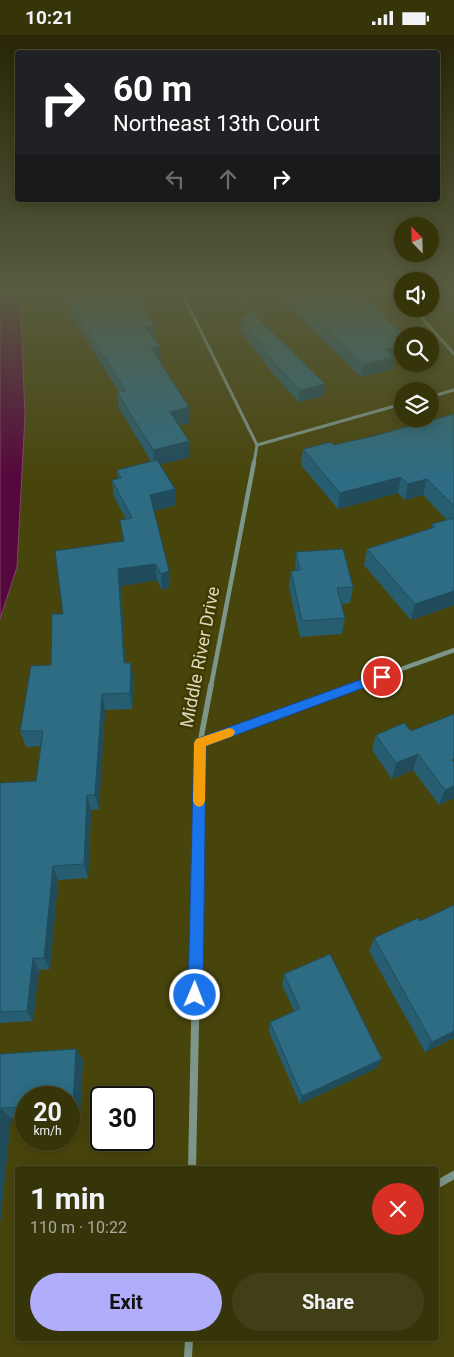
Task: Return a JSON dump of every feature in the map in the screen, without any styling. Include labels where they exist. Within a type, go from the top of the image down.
[{"type":"street","points":[[211,353],[257,445],[394,406]]},
{"type":"street","points":[[439,394],[454,389]]},
{"type":"street","name":"Middle River Drive","points":[[192,1166],[200,743],[257,445]]},
{"type":"street","points":[[200,743],[454,650]]},
{"type":"street","points":[[439,1183],[454,1175]]},
{"type":"street","points":[[188,1341],[188,1357]]},
{"type":"shaded area","points":[[0,353],[22,353],[25,415],[17,567],[0,619]]},
{"type":"building","points":[[101,353],[154,353],[189,407],[170,412],[189,441],[153,450],[117,392],[126,391]]},
{"type":"building","points":[[266,353],[293,353],[325,384],[300,390]]},
{"type":"building","points":[[350,353],[389,353],[394,357],[363,365]]},
{"type":"building","points":[[454,414],[454,506],[427,479],[408,484],[401,477],[340,493],[303,449],[331,442],[334,445],[407,427],[439,427],[439,418]]},
{"type":"building","points":[[157,460],[175,489],[150,495],[169,571],[161,574],[155,564],[118,569],[124,663],[131,663],[130,693],[102,694],[95,795],[87,795],[84,864],[53,866],[44,958],[33,958],[27,1011],[0,1012],[0,783],[36,781],[43,731],[20,731],[31,666],[51,665],[52,614],[63,614],[55,551],[124,541],[120,520],[132,518],[112,480],[121,478],[117,470]]},
{"type":"building","points":[[454,518],[454,591],[415,604],[367,549],[435,527],[432,524]]},
{"type":"building","points":[[343,549],[353,587],[337,588],[345,618],[302,621],[291,571],[300,570],[296,552]]},
{"type":"building","points":[[454,714],[454,759],[452,760],[454,762],[454,786],[445,790],[418,754],[396,763],[376,735],[404,723],[411,731]]},
{"type":"building","points":[[454,905],[454,1031],[432,1042],[374,938],[418,918],[420,921]]},
{"type":"building","points":[[330,954],[382,1059],[302,1096],[270,1022],[300,1009],[284,974]]},
{"type":"building","points":[[76,1049],[74,1086],[15,1086],[15,1107],[1,1108],[0,1121],[0,1054]]},
{"type":"slow traffic","points":[[199,801],[200,743],[229,732]]},
{"type":"route","points":[[195,995],[200,743],[382,677]]}]
